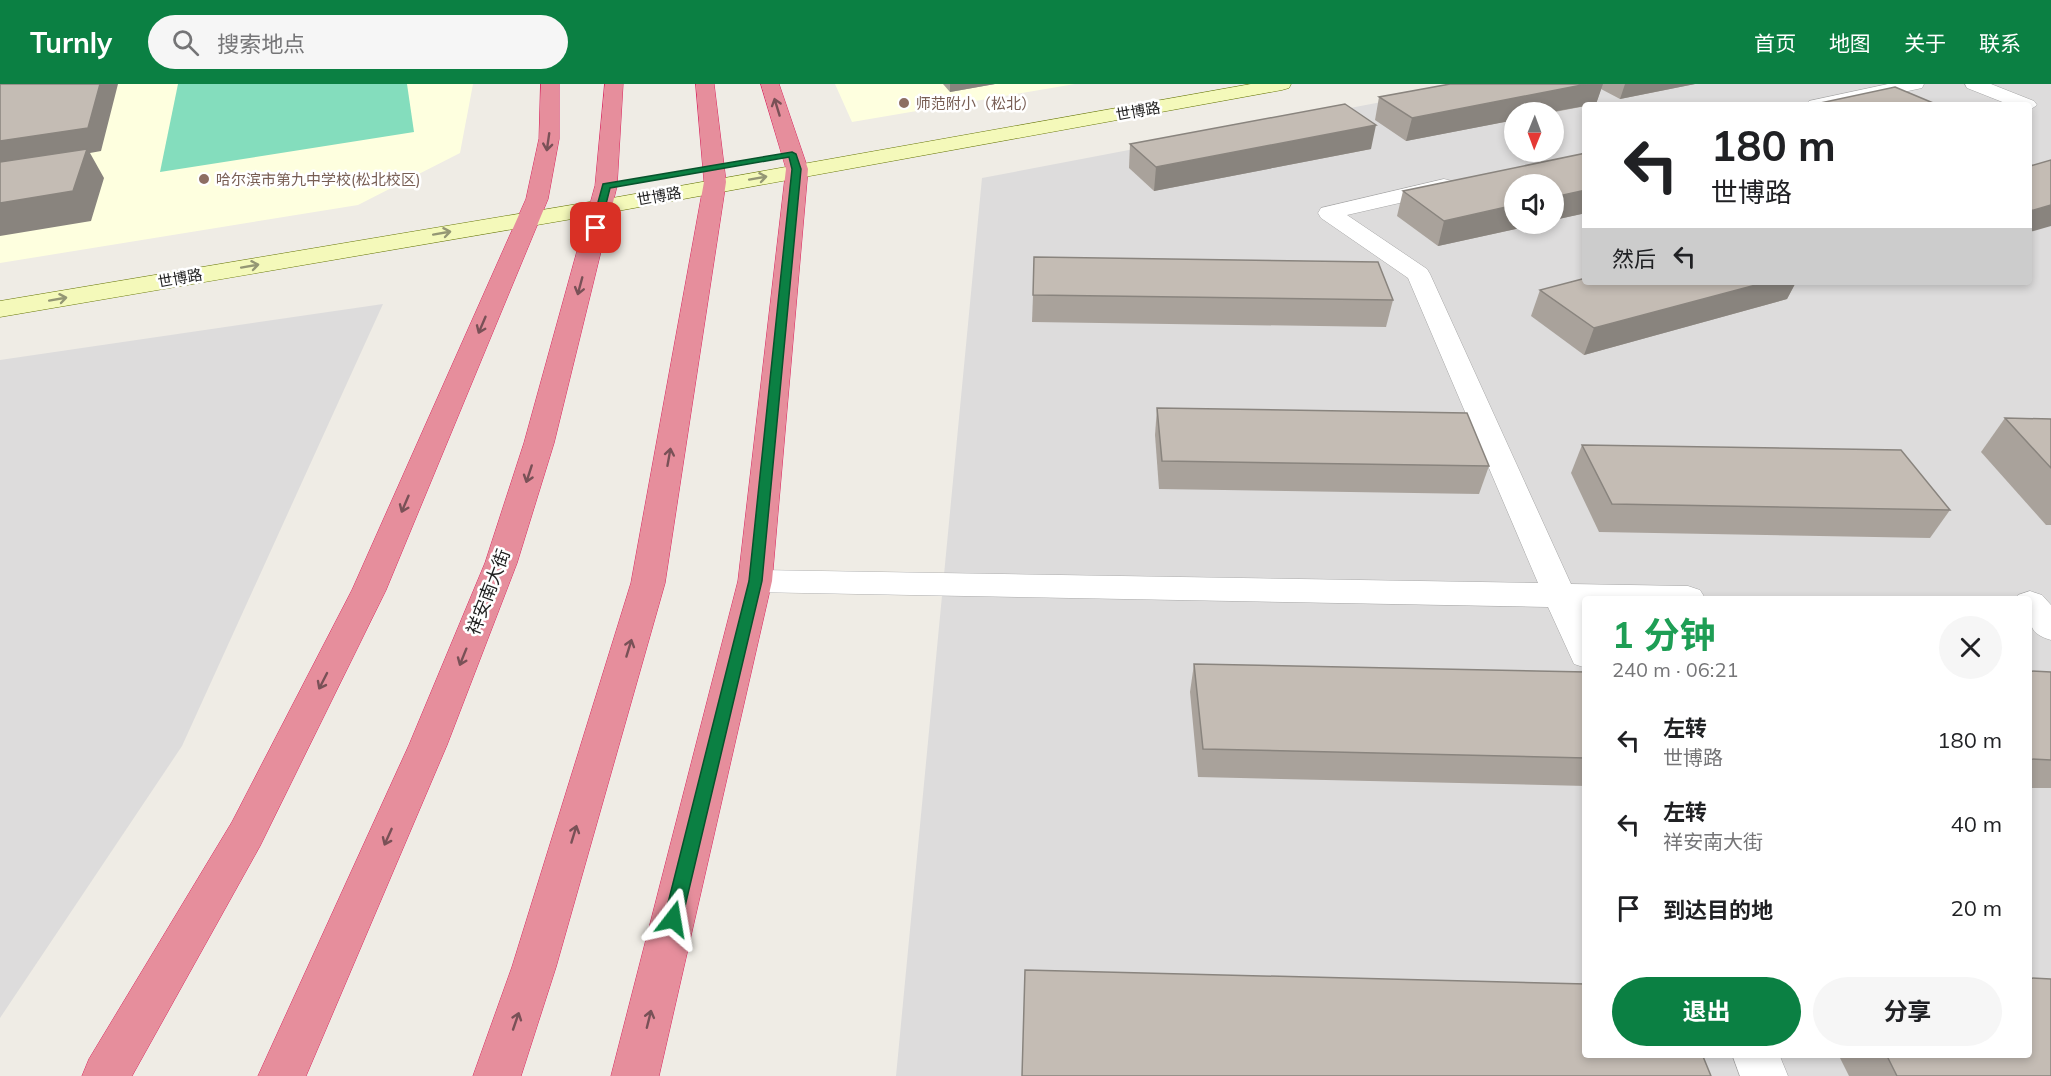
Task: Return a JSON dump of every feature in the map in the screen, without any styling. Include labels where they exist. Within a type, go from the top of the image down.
[{"type":"highway","points":[[106,1076],[246,834],[369,590],[532,208],[549,139],[550,84]]},
{"type":"highway","name":"祥安南大街","points":[[282,1076],[428,745],[501,563],[539,443],[604,196],[614,84]]},
{"type":"highway","points":[[497,1076],[534,967],[648,583],[714,177],[705,84]]},
{"type":"highway","points":[[635,1076],[755,581],[794,163],[770,84]]},
{"type":"main road","name":"世博路","points":[[794,163],[1203,84]]},
{"type":"main road","name":"世博路","points":[[0,290],[532,208],[1282,84]]},
{"type":"main road","name":"世博路","points":[[0,309],[532,208]]},
{"type":"street","points":[[1830,102],[1915,84]]},
{"type":"street","points":[[1974,84],[2019,102]]},
{"type":"street","points":[[1465,181],[1329,213],[1418,274],[1582,646]]},
{"type":"street","points":[[755,581],[1582,597]]},
{"type":"street","points":[[2032,603],[2051,603]]},
{"type":"street","points":[[2032,605],[2051,628]]},
{"type":"street","points":[[1757,1058],[1764,1076]]},
{"type":"shaded area","name":"哈尔滨市第九中学校(松北校区)","points":[[0,84],[473,84],[460,153],[358,205],[0,263]]},
{"type":"shaded area","name":"师范附小（松北）","points":[[835,84],[1075,84],[852,122]]},
{"type":"shaded area","points":[[1476,84],[2051,84],[2051,1076],[896,1076],[982,178]]},
{"type":"shaded area","points":[[383,304],[182,746],[0,1018],[0,360]]},
{"type":"green space","points":[[178,84],[407,84],[414,132],[160,172]]},
{"type":"building","points":[[0,84],[100,84],[88,128],[0,141]]},
{"type":"building","points":[[1450,84],[1587,84],[1412,118],[1379,97]]},
{"type":"building","points":[[1895,87],[1931,102],[1825,102]]},
{"type":"building","points":[[1345,104],[1376,125],[1156,167],[1130,144]]},
{"type":"building","points":[[87,149],[73,191],[0,203],[0,162]]},
{"type":"building","points":[[1582,154],[1582,191],[1564,195],[1564,174],[1504,174],[1504,207],[1444,221],[1403,191],[1543,162],[1564,162],[1564,158]]},
{"type":"building","points":[[2051,160],[2051,205],[2032,210],[2032,165]]},
{"type":"building","points":[[1034,257],[1378,262],[1393,300],[1033,295]]},
{"type":"building","points":[[1582,279],[1582,285],[1756,285],[1594,328],[1540,290]]},
{"type":"building","points":[[1157,408],[1467,413],[1489,466],[1162,461]]},
{"type":"building","points":[[2005,418],[2051,419],[2051,468]]},
{"type":"building","points":[[1582,445],[1901,450],[1950,510],[1612,504]]},
{"type":"building","points":[[1194,664],[1582,672],[1582,758],[1203,749]]},
{"type":"building","points":[[2032,671],[2051,672],[2051,760],[2032,759]]},
{"type":"building","points":[[1025,970],[1582,984],[1582,1058],[1704,1058],[1711,1076],[1022,1076]]},
{"type":"building","points":[[2032,978],[2051,979],[2051,1076],[1897,1076],[1888,1058],[2032,1058]]},
{"type":"place","name":"师范附小（松北）","points":[[904,103]]},
{"type":"place","name":"哈尔滨市第九中学校(松北校区)","points":[[204,179]]},
{"type":"route","points":[[596,228],[606,186],[792,154],[797,169],[755,581],[673,919]]}]
